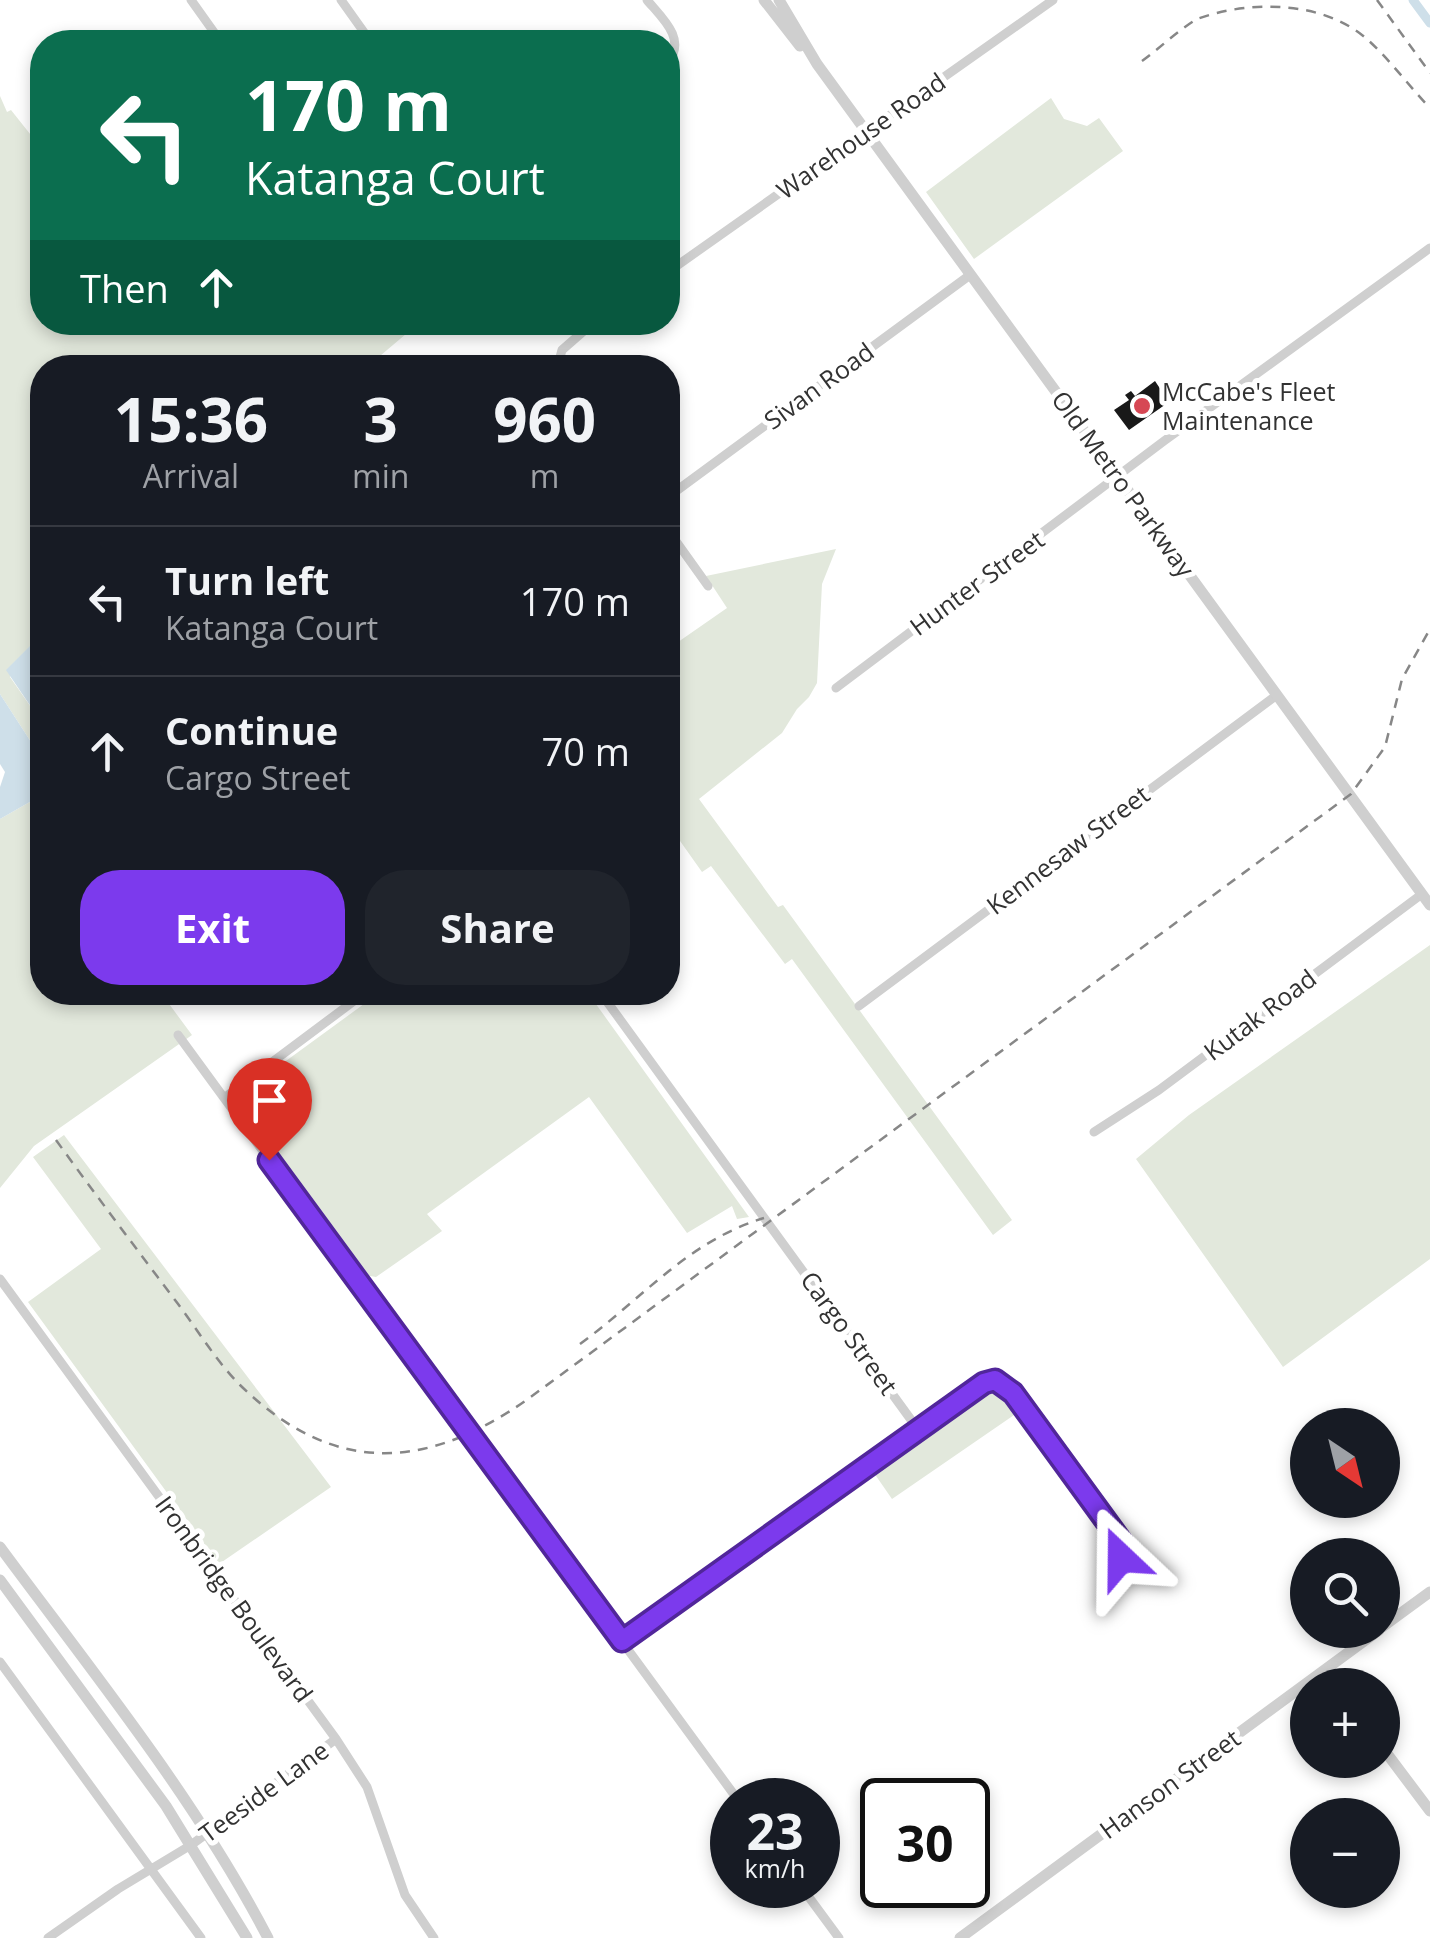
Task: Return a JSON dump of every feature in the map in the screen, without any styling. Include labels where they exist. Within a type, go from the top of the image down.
[{"type":"street","points":[[190,0],[212,30]]},
{"type":"street","points":[[341,0],[362,30]]},
{"type":"street","points":[[646,0],[670,30]]},
{"type":"street","name":"Old Metro Parkway","points":[[764,0],[817,64],[1426,900]]},
{"type":"street","name":"Old Metro Parkway","points":[[779,0],[817,64]]},
{"type":"street","name":"Warehouse Road","points":[[680,264],[1053,0]]},
{"type":"street","name":"Hunter Street","points":[[836,688],[1173,434],[1430,248]]},
{"type":"street","name":"Sivan Road","points":[[680,487],[970,274]]},
{"type":"street","points":[[561,355],[579,335]]},
{"type":"street","points":[[680,547],[708,586]]},
{"type":"street","name":"Kennesaw Street","points":[[859,1006],[1277,695]]},
{"type":"street","name":"Kutak Road","points":[[1094,1132],[1148,1098],[1426,900]]},
{"type":"street","points":[[224,1098],[349,1005]]},
{"type":"street","name":"Cargo Street","points":[[609,1005],[917,1428]]},
{"type":"street","points":[[178,1035],[722,1778]]},
{"type":"street","name":"Ironbridge Boulevard","points":[[0,1279],[336,1739],[367,1787],[399,1880],[434,1938]]},
{"type":"street","points":[[622,1641],[917,1428],[984,1383],[995,1380],[1006,1385],[1126,1548]]},
{"type":"street","points":[[0,1547],[233,1870],[268,1938]]},
{"type":"street","points":[[0,1580],[191,1845],[247,1938]]},
{"type":"street","name":"Hanson Street","points":[[1400,1615],[1430,1592]]},
{"type":"street","name":"Hanson Street","points":[[1328,1668],[1355,1648]]},
{"type":"street","points":[[0,1662],[201,1938]]},
{"type":"street","name":"Hanson Street","points":[[960,1938],[1290,1696]]},
{"type":"street","name":"Teeside Lane","points":[[48,1938],[208,1834],[336,1739]]},
{"type":"street","points":[[1400,1771],[1430,1811]]},
{"type":"street","points":[[817,1908],[839,1938]]},
{"type":"shaded area","points":[[0,96],[7,112],[11,110],[30,134],[30,335],[405,335],[381,355],[30,355],[30,648],[10,677],[30,706],[30,740],[0,694]]},
{"type":"shaded area","points":[[1051,98],[1064,119],[1087,126],[1099,118],[1123,151],[974,259],[926,192]]},
{"type":"shaded area","points":[[836,549],[822,584],[817,683],[782,733],[699,799],[778,907],[783,905],[1012,1220],[993,1235],[792,959],[785,964],[711,866],[702,872],[680,841],[680,641],[727,608],[706,576]]},
{"type":"shaded area","points":[[30,646],[30,705],[6,670]]},
{"type":"shaded area","points":[[0,694],[30,740],[30,802],[0,819],[0,787],[5,772],[0,764]]},
{"type":"shaded area","points":[[30,802],[30,1005],[170,1005],[192,1035],[34,1146],[0,1188],[0,819]]},
{"type":"shaded area","points":[[1430,945],[1430,1259],[1283,1367],[1136,1159],[1189,1115]]},
{"type":"shaded area","points":[[363,1005],[597,1005],[749,1217],[737,1219],[732,1206],[687,1233],[589,1097],[427,1214],[442,1231],[376,1277],[359,1274],[330,1231],[332,1226],[243,1110],[249,1088]]},
{"type":"shaded area","points":[[64,1135],[331,1487],[219,1564],[28,1302],[101,1249],[33,1157]]},
{"type":"shaded area","points":[[1000,1388],[1017,1413],[892,1499],[874,1473],[974,1396]]},
{"type":"building","name":"McCabe's Fleet Maintenance","points":[[1155,381],[1169,402],[1129,430],[1114,410],[1129,400],[1125,395],[1131,391],[1135,396]]},
{"type":"waterway","points":[[1413,0],[1430,23]]},
{"type":"railway","points":[[1377,0],[1430,73]]},
{"type":"railway","points":[[1142,61],[1197,19],[1239,9],[1286,7],[1330,17],[1350,27],[1384,56],[1430,108]]},
{"type":"railway","points":[[56,1140],[222,1365],[275,1415],[310,1436],[345,1448],[381,1453],[417,1450],[453,1440],[528,1399],[1351,794],[1385,747],[1402,679],[1430,629]]},
{"type":"railway","points":[[580,1344],[689,1256],[737,1228],[764,1218]]},
{"type":"place","name":"McCabe's Fleet Maintenance","points":[[1142,406]]},
{"type":"route","points":[[269,1160],[622,1641],[872,1458],[984,1383],[995,1380],[1013,1393],[1126,1548],[1121,1558]]}]
